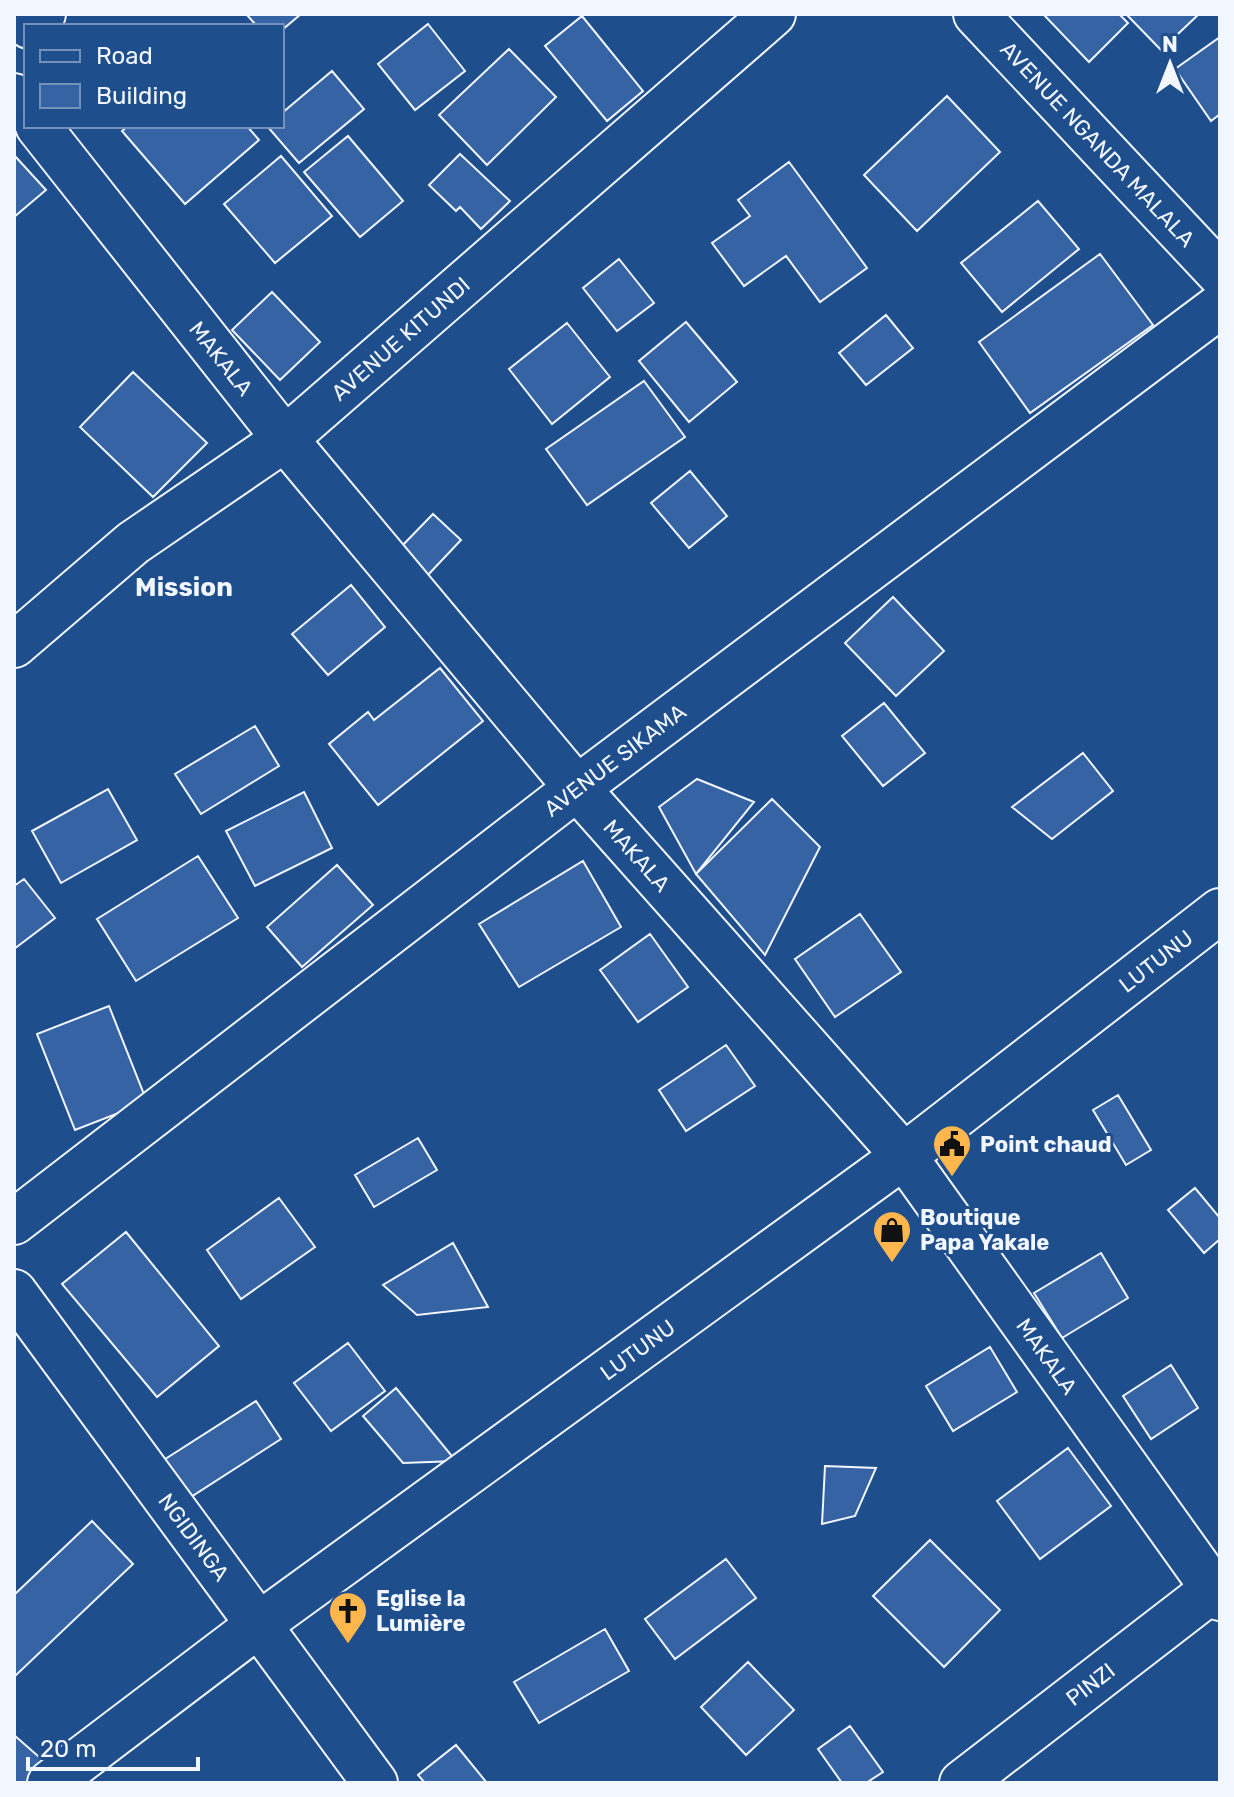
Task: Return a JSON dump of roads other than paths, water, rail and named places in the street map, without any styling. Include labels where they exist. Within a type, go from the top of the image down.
[{"type":"street","name":"AVENUE KITUNDI","points":[[14,645],[133,543],[285,439],[773,14]]},
{"type":"street","name":"AVENUE NGANDA MALALA","points":[[976,14],[1220,274]]},
{"type":"street","name":"MAKALA","points":[[40,128],[285,439],[577,788],[904,1156],[1218,1591]]},
{"type":"street","name":"AVENUE SIKAMA","points":[[14,1222],[577,788],[1220,306]]},
{"type":"street","name":"LUTUNU","points":[[50,1783],[257,1626],[904,1156],[1220,911]]},
{"type":"street","name":"NGIDINGA","points":[[14,1292],[375,1783]]},
{"type":"street","name":"PINZI","points":[[962,1783],[1218,1591]]},
{"type":"place","name":"Point chaud","points":[[952,1178]]},
{"type":"place","name":"Boutique Papa Yakale","points":[[892,1264]]},
{"type":"place","name":"Eglise la Lumière","points":[[348,1645]]},
{"type":"district","name":"Mission","points":[[184,587]]}]
